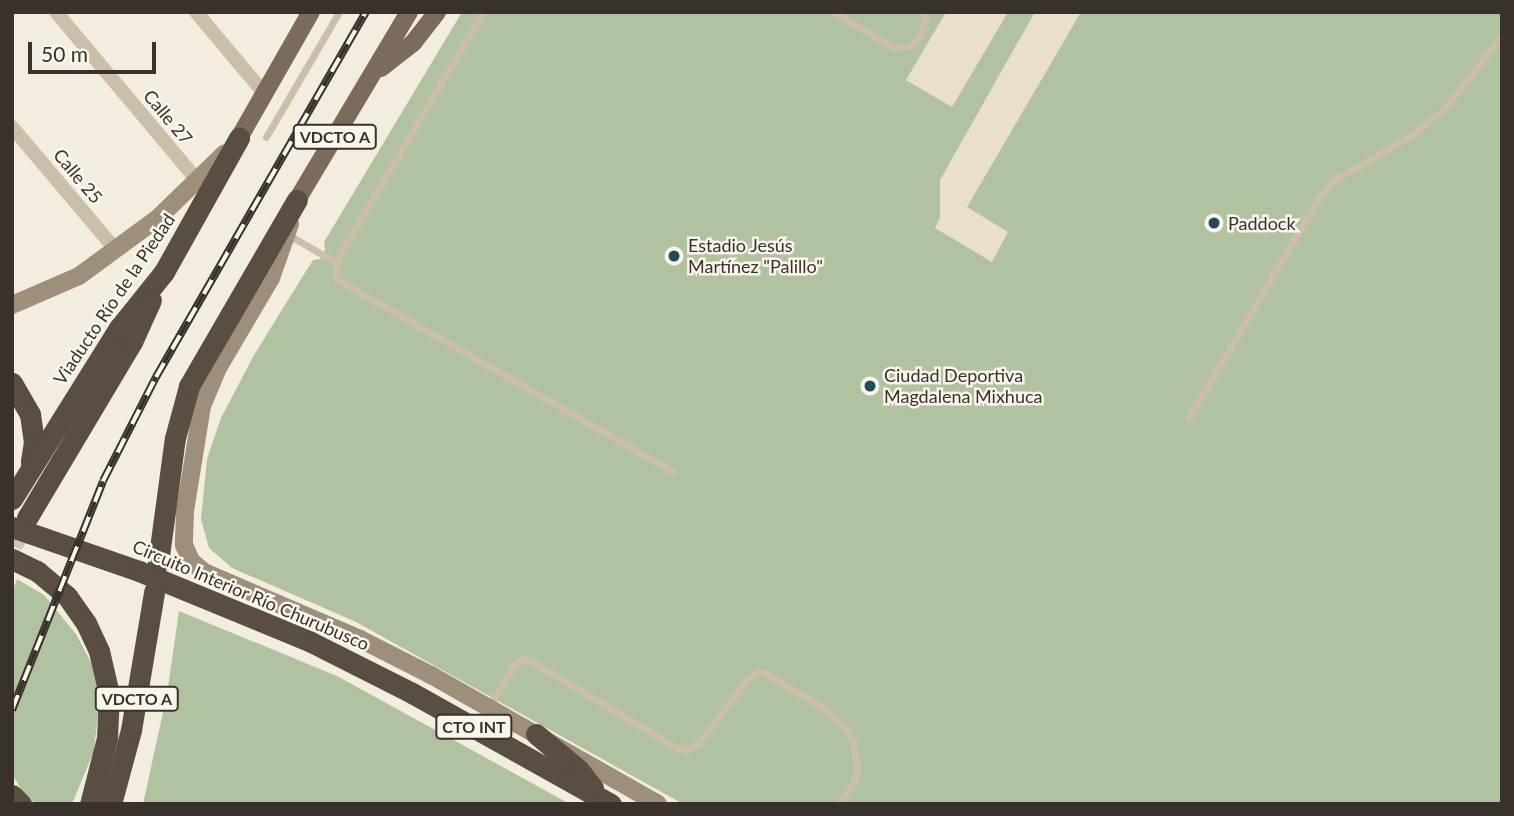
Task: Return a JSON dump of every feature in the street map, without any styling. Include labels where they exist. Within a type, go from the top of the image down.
[{"type":"highway","name":"Viaducto Río de la Piedad","points":[[12,499],[119,328],[164,272],[239,138]]},
{"type":"highway","name":"VDCTO A","points":[[149,567],[175,438],[189,386],[297,200]]},
{"type":"highway","points":[[25,527],[132,342],[164,272]]},
{"type":"highway","points":[[12,383],[30,414],[34,442],[30,470]]},
{"type":"highway","name":"Circuito Interior Río Churubusco","points":[[25,527],[149,567],[183,589],[346,659],[606,801]]},
{"type":"highway","points":[[17,561],[37,571],[67,596],[86,623],[99,651],[109,694],[109,718],[103,763],[90,804]]},
{"type":"highway","name":"VDCTO A","points":[[111,804],[131,730],[154,592]]},
{"type":"highway","points":[[536,734],[579,769],[606,801]]},
{"type":"highway","points":[[12,795],[21,804]]},
{"type":"main road","name":"Viaducto Río de la Piedad","points":[[239,138],[311,12]]},
{"type":"main road","name":"VDCTO A","points":[[297,200],[409,12]]},
{"type":"main road","points":[[373,74],[413,43],[437,12]]},
{"type":"main road","points":[[15,300],[79,276],[158,218],[239,138]]},
{"type":"main road","points":[[287,234],[297,200]]},
{"type":"main road","name":"CTO INT","points":[[287,234],[262,295],[218,368],[202,406],[184,511],[183,533],[188,556],[204,572],[360,639],[489,707],[658,804]]},
{"type":"street","name":"Calle 27","points":[[56,12],[198,181]]},
{"type":"street","points":[[196,12],[264,93]]},
{"type":"street","name":"Calle 25","points":[[12,127],[115,249]]},
{"type":"lane","points":[[266,137],[339,12]]},
{"type":"lane","points":[[483,12],[337,263],[335,271],[343,286],[672,471]]},
{"type":"lane","points":[[833,12],[893,47],[910,47],[919,37],[926,20],[921,12]]},
{"type":"lane","points":[[1188,419],[1315,204],[1331,182],[1414,134],[1446,107],[1502,35]]},
{"type":"lane","points":[[287,234],[337,263]]},
{"type":"lane","points":[[489,707],[514,665],[521,660],[529,660],[677,748],[687,750],[698,744],[747,679],[756,673],[765,673],[822,707],[846,729],[853,743],[856,777],[839,804]]},
{"type":"green space","name":"Ciudad Deportiva Magdalena Mixhuca","points":[[462,12],[1502,12],[1502,804],[683,804],[356,622],[232,568],[209,548],[201,519],[207,459],[221,418],[254,355],[301,279],[313,260],[320,259],[325,250],[324,242]]},
{"type":"green space","points":[[17,579],[44,595],[76,634],[92,664],[100,695],[94,751],[72,804],[37,804],[25,796],[12,774],[12,592]]},
{"type":"green space","points":[[179,611],[337,676],[570,804],[143,804],[167,694]]},
{"type":"shaded area","points":[[946,12],[1008,12],[952,107],[906,80]]},
{"type":"shaded area","points":[[1035,12],[1081,12],[967,207],[1008,232],[992,262],[935,228],[940,218],[940,180]]},
{"type":"tunnel","points":[[12,545],[27,518]]},
{"type":"railway","points":[[12,710],[103,481],[156,377],[366,12]]},
{"type":"place","name":"Paddock","points":[[1214,223]]},
{"type":"place","name":"Estadio Jesús Martínez \"Palillo\"","points":[[674,256]]},
{"type":"place","name":"Ciudad Deportiva Magdalena Mixhuca","points":[[870,386]]}]
